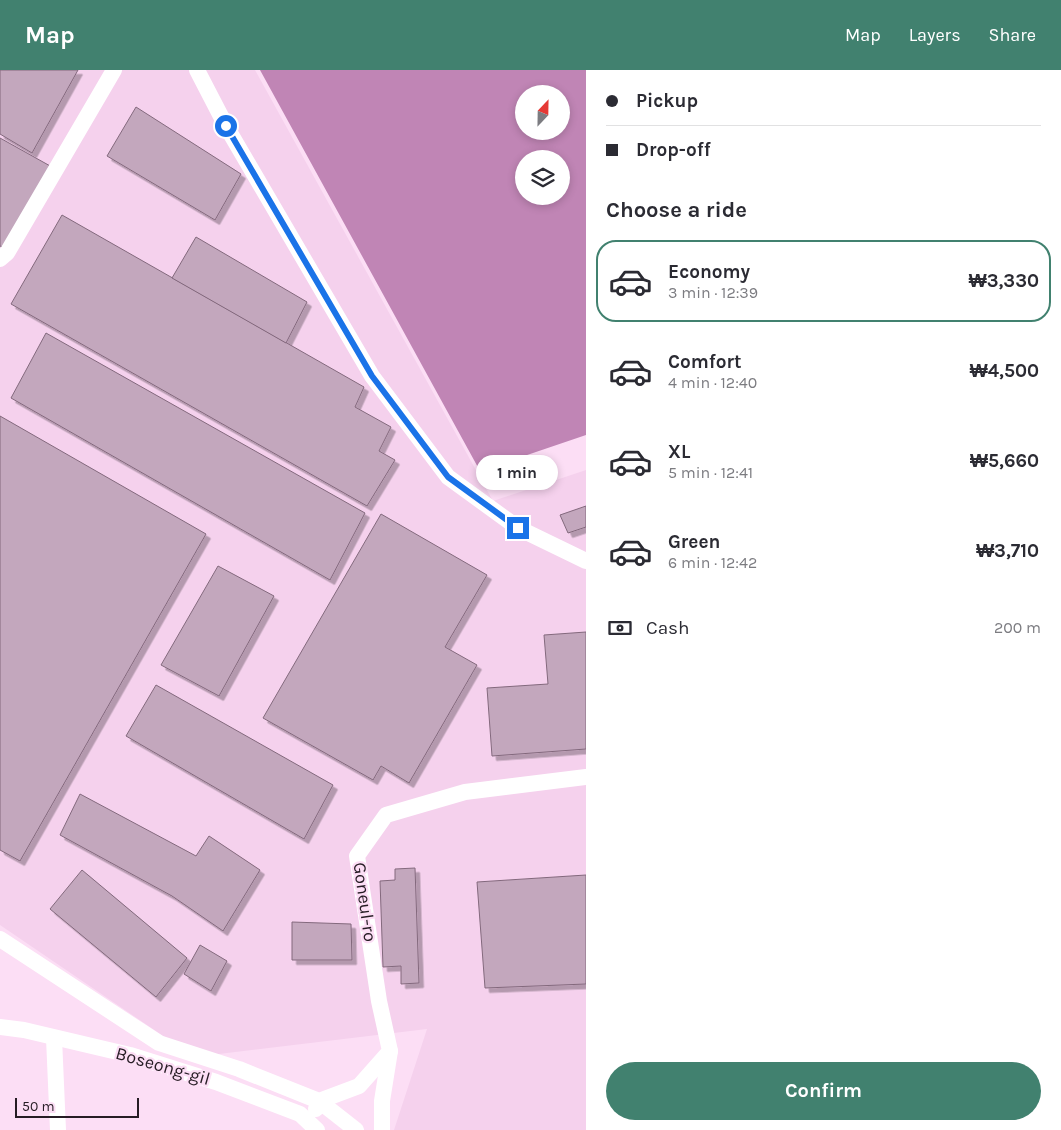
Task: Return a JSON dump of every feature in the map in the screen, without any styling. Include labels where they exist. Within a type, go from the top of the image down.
[{"type":"street","points":[[0,259],[7,253],[114,70]]},
{"type":"street","points":[[197,70],[236,142],[372,376],[448,477],[518,528],[586,561]]},
{"type":"street","name":"Goneul-ro","points":[[390,1051],[379,1001],[357,856],[386,815],[465,792],[586,777]]},
{"type":"street","points":[[0,938],[158,1043],[239,1070],[317,1105],[356,1130]]},
{"type":"street","name":"Boseong-gil","points":[[0,1027],[130,1056],[216,1082],[300,1114],[317,1130]]},
{"type":"street","points":[[54,1038],[58,1130]]},
{"type":"street","points":[[317,1105],[359,1086],[390,1051]]},
{"type":"street","points":[[382,1130],[382,1101],[390,1051]]},
{"type":"shaded area","points":[[0,70],[255,70],[493,501],[586,470],[586,1130],[394,1130],[427,1029],[194,1057],[0,925]]},
{"type":"shaded area","points":[[260,70],[586,70],[586,435],[480,471]]},
{"type":"building","points":[[0,70],[78,70],[32,153],[0,134]]},
{"type":"building","points":[[136,107],[241,174],[215,220],[107,156]]},
{"type":"building","points":[[0,138],[52,167],[6,249],[0,246]]},
{"type":"building","points":[[62,215],[364,387],[355,407],[391,427],[379,451],[395,460],[367,506],[11,304]]},
{"type":"building","points":[[196,237],[307,302],[286,343],[172,278]]},
{"type":"building","points":[[46,333],[365,513],[330,580],[11,398]]},
{"type":"building","points":[[0,416],[206,534],[20,861],[0,850]]},
{"type":"building","points":[[586,506],[586,527],[568,533],[560,515]]},
{"type":"building","points":[[381,514],[487,575],[445,647],[477,665],[409,783],[381,766],[373,780],[263,718]]},
{"type":"building","points":[[218,566],[274,596],[219,696],[161,665]]},
{"type":"building","points":[[586,632],[586,749],[492,756],[487,688],[548,684],[544,635]]},
{"type":"building","points":[[156,685],[333,785],[304,839],[126,736]]},
{"type":"building","points":[[80,794],[196,856],[209,836],[260,870],[223,931],[172,896],[60,835]]},
{"type":"building","points":[[415,868],[419,983],[401,984],[401,966],[383,967],[380,881],[395,880],[395,869]]},
{"type":"building","points":[[82,870],[187,958],[156,997],[50,909]]},
{"type":"building","points":[[586,875],[586,984],[485,988],[477,882]]},
{"type":"building","points":[[292,922],[351,924],[352,960],[292,960]]},
{"type":"building","points":[[200,945],[227,961],[211,991],[184,974]]},
{"type":"route","points":[[226,126],[372,376],[448,477],[518,528]]}]
